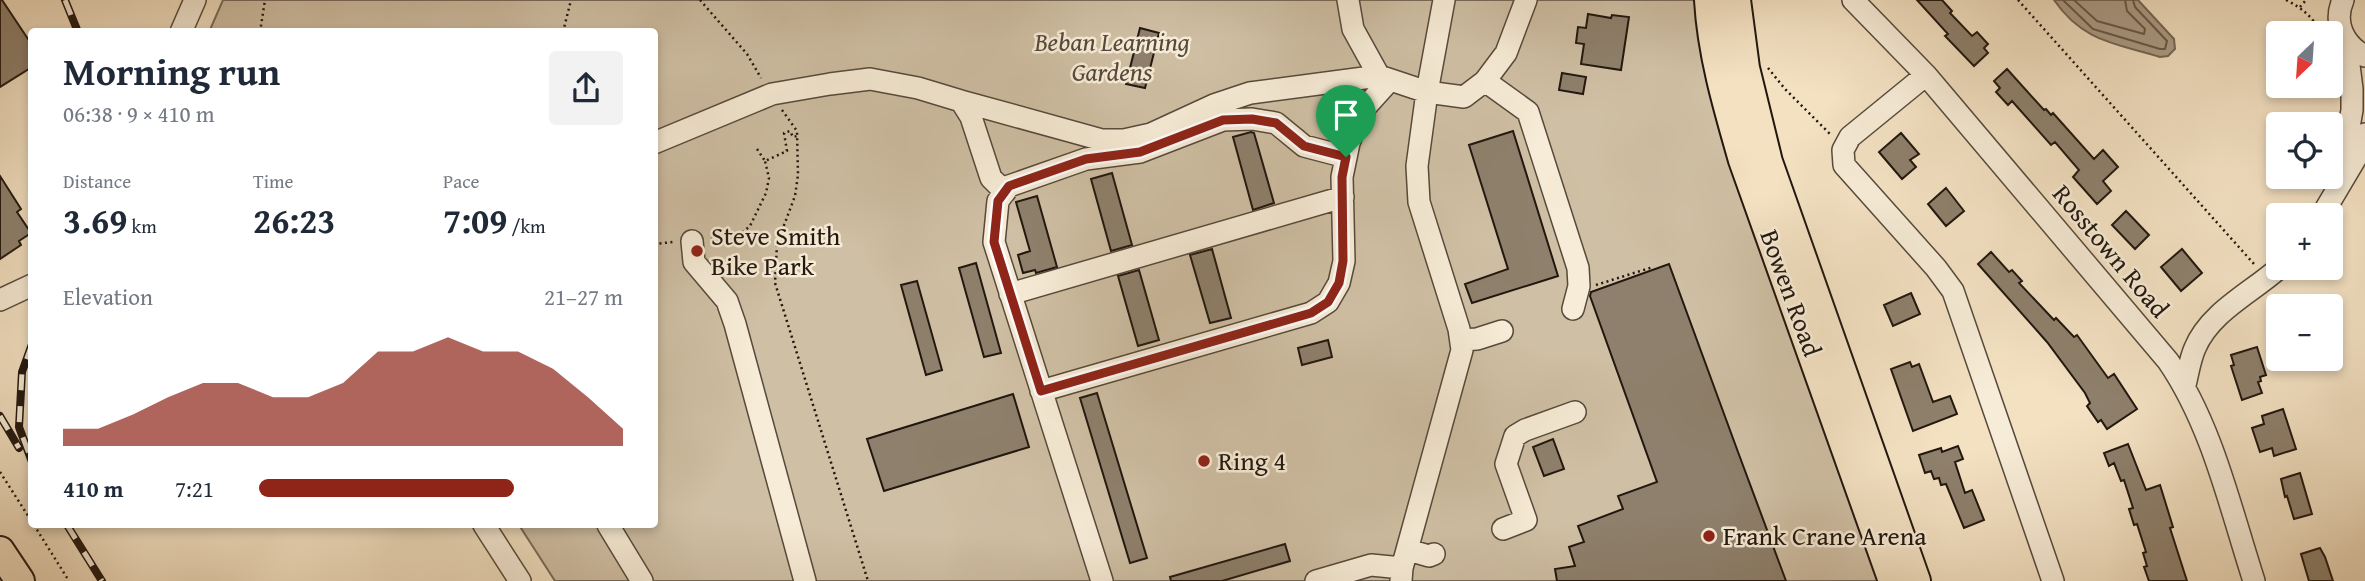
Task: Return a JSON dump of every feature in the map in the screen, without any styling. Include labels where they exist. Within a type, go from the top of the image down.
[{"type":"main road","name":"Bowen Road","points":[[1709,0],[1728,111],[1743,160],[1893,581]]},
{"type":"main road","name":"Bowen Road","points":[[1737,0],[1745,68],[1769,162],[1916,581]]},
{"type":"main road","points":[[0,551],[20,581]]},
{"type":"street","points":[[183,28],[195,0]]},
{"type":"street","points":[[1348,0],[1353,29],[1384,78]]},
{"type":"street","points":[[1404,566],[1462,350],[1459,329],[1419,202],[1418,166],[1427,92],[1444,0]]},
{"type":"street","points":[[658,141],[772,94],[870,79],[918,88],[1102,140],[1124,140],[1151,134],[1214,105],[1250,93],[1384,78],[1427,92],[1464,97],[1485,81],[1506,52],[1526,0]]},
{"type":"street","name":"Rosstown Road","points":[[1853,0],[1926,75],[2168,361],[2185,385],[2208,439],[2254,581]]},
{"type":"street","points":[[2321,0],[2341,9],[2340,30],[2355,51],[2365,56]]},
{"type":"street","points":[[2346,41],[2352,100],[2345,150],[2347,171]]},
{"type":"street","points":[[1926,75],[1850,137],[1843,150],[1844,165],[1936,268],[1953,291],[2053,581]]},
{"type":"street","points":[[1041,391],[1311,313],[1328,302],[1339,283],[1343,261],[1342,177],[1346,157],[1361,112],[1384,78]]},
{"type":"street","points":[[1485,81],[1528,112],[1578,268],[1579,286],[1573,309]]},
{"type":"street","points":[[961,101],[971,117],[991,178],[1005,192]]},
{"type":"street","points":[[1102,581],[994,242],[998,201],[1009,186],[1039,174],[1086,159],[1140,152],[1223,120],[1252,119],[1276,123],[1304,146],[1346,157]]},
{"type":"street","points":[[2330,203],[2357,156],[2365,134]]},
{"type":"street","points":[[1010,294],[1343,197]]},
{"type":"street","points":[[692,241],[694,261],[727,301],[736,324],[805,581]]},
{"type":"street","points":[[2185,385],[2194,349],[2203,332],[2217,317],[2266,278]]},
{"type":"street","points":[[0,300],[28,287]]},
{"type":"street","points":[[1461,341],[1502,331]]},
{"type":"street","points":[[1503,529],[1527,520],[1506,464],[1515,436],[1575,412]]},
{"type":"street","points":[[486,528],[520,581]]},
{"type":"street","points":[[610,528],[642,581]]},
{"type":"street","points":[[1316,581],[1404,566],[1434,554]]},
{"type":"path","points":[[261,28],[265,0]]},
{"type":"path","points":[[564,28],[571,0]]},
{"type":"path","points":[[701,0],[747,54],[797,131],[798,175],[795,196],[777,244],[775,282],[867,581]]},
{"type":"path","points":[[2018,0],[2266,266]]},
{"type":"path","points":[[2286,0],[2300,7],[2315,21]]},
{"type":"path","points":[[2300,7],[2306,0]]},
{"type":"path","points":[[1764,63],[1843,150]]},
{"type":"path","points":[[765,161],[787,151],[784,133],[790,131],[793,137],[797,136]]},
{"type":"path","points":[[658,244],[737,237],[750,226],[766,193],[769,178],[765,161],[757,149]]},
{"type":"path","points":[[1596,285],[1653,267]]},
{"type":"path","points":[[0,472],[28,515]]},
{"type":"path","points":[[36,528],[69,581]]},
{"type":"green space","name":"Beban Learning Gardens","points":[[223,0],[1704,0],[1881,581],[555,581],[521,528],[658,528],[658,28],[211,28]]},
{"type":"water","points":[[2054,0],[2138,0],[2174,39],[2175,49],[2168,56],[2160,57],[2101,39],[2076,25]]},
{"type":"building","points":[[2,0],[28,39],[28,70],[0,87]]},
{"type":"building","points":[[1917,0],[1942,0],[1952,11],[1950,13],[1972,36],[1977,32],[1988,44],[1984,48],[1988,53],[1974,66],[1945,36],[1948,34]]},
{"type":"building","points":[[1588,14],[1611,18],[1612,15],[1629,17],[1621,70],[1581,64],[1584,44],[1576,43],[1578,27],[1586,28]]},
{"type":"building","points":[[1140,28],[1159,33],[1145,88],[1126,84]]},
{"type":"building","points":[[2007,69],[2044,110],[2051,115],[2053,113],[2094,159],[2103,150],[2118,167],[2103,181],[2111,191],[2097,204],[2073,177],[2079,170],[2055,142],[2051,145],[2012,101],[2008,105],[1996,92],[2000,88],[1994,81]]},
{"type":"building","points":[[1562,73],[1586,77],[1583,94],[1559,90]]},
{"type":"building","points":[[1513,131],[1558,276],[1472,303],[1465,284],[1508,269],[1469,145]]},
{"type":"building","points":[[1254,133],[1274,203],[1253,210],[1233,137]]},
{"type":"building","points":[[1901,133],[1919,154],[1910,160],[1916,167],[1902,179],[1879,152]]},
{"type":"building","points":[[1112,173],[1132,245],[1111,251],[1091,179]]},
{"type":"building","points":[[0,176],[21,209],[17,212],[28,228],[28,235],[19,241],[21,245],[0,259]]},
{"type":"building","points":[[1946,188],[1964,211],[1946,226],[1928,204]]},
{"type":"building","points":[[1037,196],[1057,267],[1036,273],[1035,270],[1023,273],[1018,255],[1030,251],[1016,202]]},
{"type":"building","points":[[2126,211],[2149,235],[2135,249],[2112,225]]},
{"type":"building","points":[[1212,249],[1231,318],[1210,323],[1190,255]]},
{"type":"building","points":[[2182,249],[2202,273],[2181,291],[2161,267]]},
{"type":"building","points":[[1991,252],[2009,272],[2012,270],[2022,281],[2019,283],[2054,320],[2056,318],[2074,337],[2077,335],[2108,378],[2114,374],[2137,409],[2107,429],[2101,420],[2098,422],[2087,406],[2090,403],[2085,393],[2047,342],[1978,264]]},
{"type":"building","points":[[976,263],[1001,353],[984,357],[959,268]]},
{"type":"building","points":[[1669,264],[1786,581],[1557,581],[1555,569],[1575,566],[1569,547],[1584,542],[1578,526],[1623,509],[1618,496],[1657,482],[1590,296],[1591,292]]},
{"type":"building","points":[[1139,270],[1159,340],[1138,346],[1118,276]]},
{"type":"building","points":[[917,281],[942,370],[926,375],[901,285]]},
{"type":"building","points":[[1911,293],[1920,314],[1893,326],[1884,305]]},
{"type":"building","points":[[1328,340],[1332,357],[1302,365],[1298,348]]},
{"type":"building","points":[[2257,347],[2266,375],[2260,377],[2261,381],[2258,382],[2262,393],[2242,400],[2231,366],[2234,365],[2231,355]]},
{"type":"building","points":[[1910,362],[1912,367],[1919,364],[1933,402],[1950,396],[1957,414],[1913,431],[1891,369]]},
{"type":"building","points":[[1097,393],[1147,558],[1130,563],[1080,398]]},
{"type":"building","points":[[1013,394],[1029,447],[884,491],[867,439]]},
{"type":"building","points":[[2283,409],[2296,449],[2274,456],[2272,448],[2260,452],[2252,428],[2264,424],[2262,416]]},
{"type":"building","points":[[1553,439],[1564,469],[1544,476],[1533,447]]},
{"type":"building","points":[[2128,444],[2146,490],[2160,485],[2187,581],[2149,581],[2144,567],[2147,566],[2143,553],[2146,552],[2129,509],[2133,508],[2124,480],[2121,481],[2114,463],[2109,466],[2104,453]]},
{"type":"building","points":[[1958,446],[1963,459],[1955,462],[1965,493],[1972,490],[1984,520],[1964,528],[1946,484],[1941,485],[1939,478],[1934,479],[1931,471],[1925,473],[1919,455],[1941,448],[1942,452]]},
{"type":"building","points":[[2300,473],[2312,514],[2294,519],[2281,479]]},
{"type":"building","points":[[1285,544],[1290,561],[1222,581],[1171,581],[1170,577]]},
{"type":"building","points":[[2320,548],[2333,581],[2309,581],[2301,554]]},
{"type":"railway","points":[[65,0],[76,28]]},
{"type":"railway","points":[[28,355],[22,372],[19,427],[28,451]]},
{"type":"railway","points":[[0,416],[19,448]]},
{"type":"railway","points":[[69,528],[102,581]]},
{"type":"place","name":"Steve Smith Bike Park","points":[[697,251]]},
{"type":"place","name":"Ring 4","points":[[1204,461]]},
{"type":"place","name":"Frank Crane Arena","points":[[1709,536]]},
{"type":"route","points":[[1252,119],[1276,123],[1304,146],[1346,157],[1342,177],[1343,261],[1339,283],[1328,302],[1311,313],[1041,391],[994,242],[998,201],[1009,186],[1086,159],[1140,152],[1223,120],[1252,119]]}]
